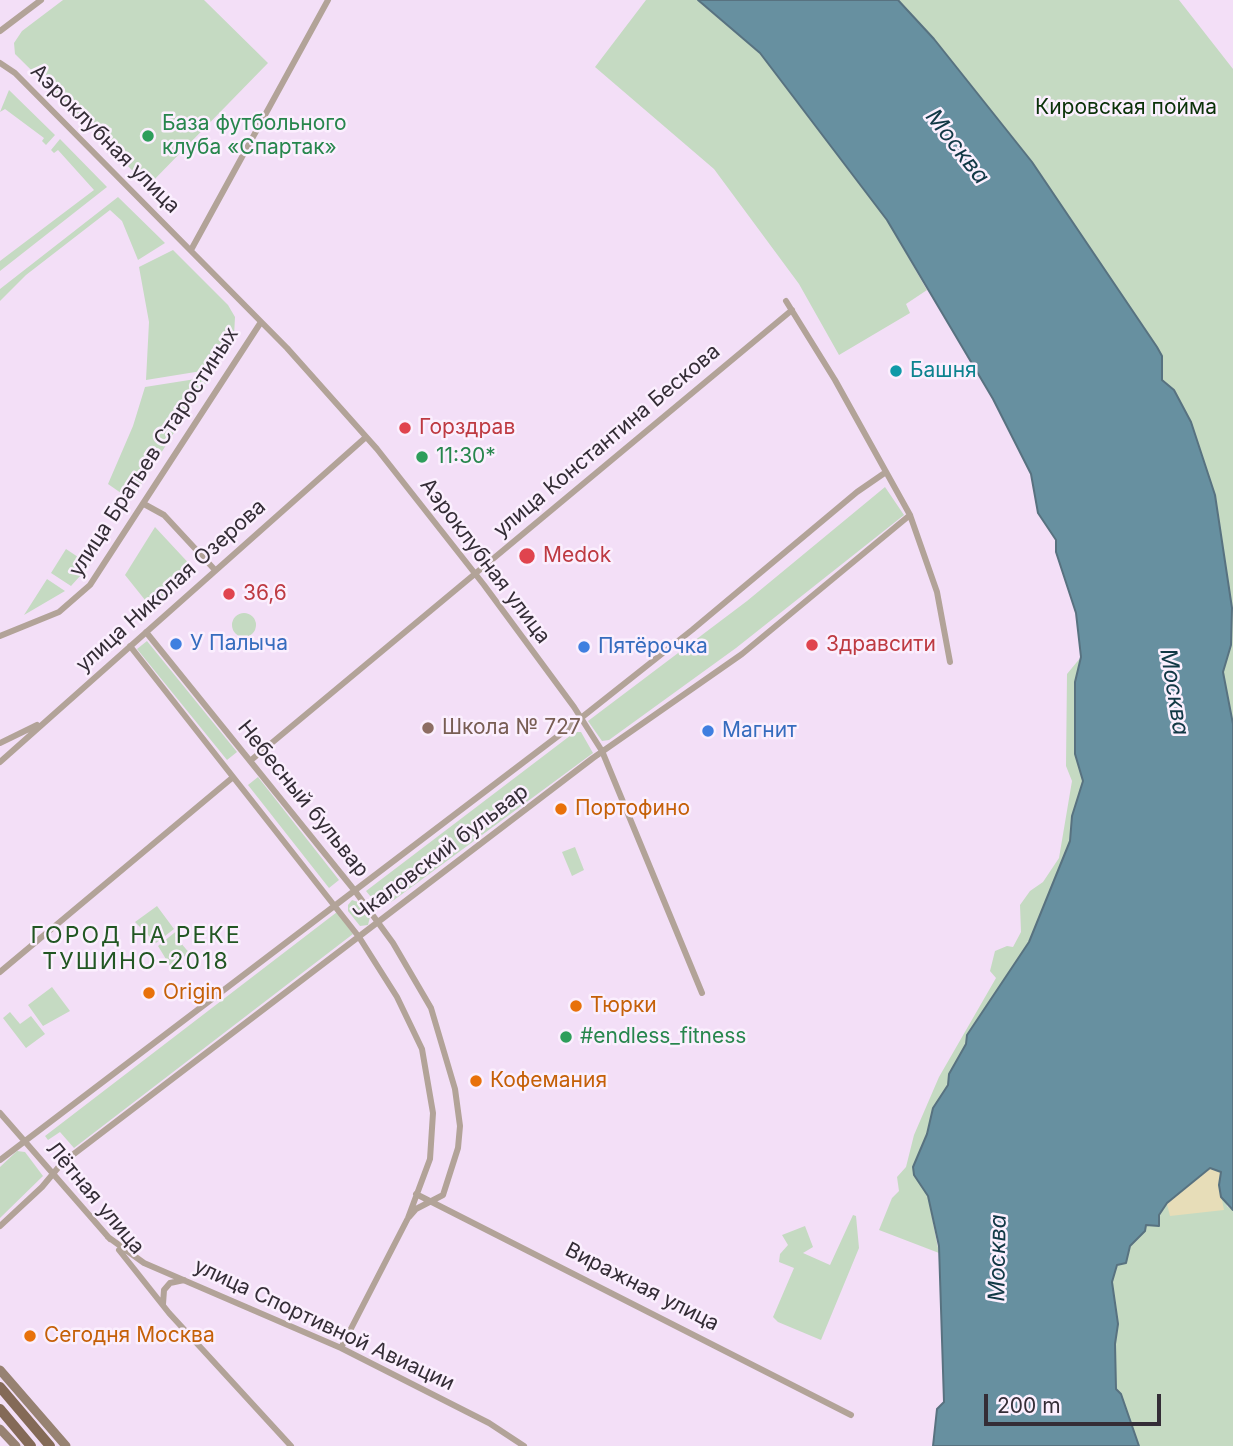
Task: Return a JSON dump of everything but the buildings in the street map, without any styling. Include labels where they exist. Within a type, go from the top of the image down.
[{"type":"main road","points":[[0,1387],[50,1446]]},
{"type":"main road","points":[[0,1409],[31,1446]]},
{"type":"street","points":[[0,31],[41,0]]},
{"type":"street","points":[[191,250],[328,0]]},
{"type":"street","name":"Аэроклубная улица","points":[[0,63],[15,73],[261,322],[366,437],[474,574],[603,751],[702,993]]},
{"type":"street","points":[[786,301],[910,514],[937,592],[950,662]]},
{"type":"street","name":"улица Константина Бескова","points":[[250,761],[792,310]]},
{"type":"street","name":"улица Братьев Старостиных","points":[[0,636],[46,618],[82,595],[102,571],[261,322]]},
{"type":"street","name":"улица Николая Озерова","points":[[0,762],[366,437]]},
{"type":"street","name":"Чкаловский бульвар","points":[[0,1160],[692,631],[857,492],[886,472]]},
{"type":"street","points":[[144,505],[164,515],[215,570]]},
{"type":"street","name":"Чкаловский бульвар","points":[[0,1226],[62,1163],[603,751],[742,654],[910,514]]},
{"type":"street","name":"Небесный бульвар","points":[[146,632],[355,891],[431,1008],[455,1089],[460,1126],[458,1148],[447,1189],[434,1202],[416,1209],[408,1218]]},
{"type":"street","name":"Небесный бульвар","points":[[130,646],[359,937],[409,1018],[428,1071],[433,1135],[430,1159],[408,1218],[341,1348]]},
{"type":"street","points":[[0,743],[42,723]]},
{"type":"street","points":[[0,972],[232,778]]},
{"type":"street","name":"Лётная улица","points":[[0,1113],[108,1237],[163,1306],[290,1446]]},
{"type":"street","name":"Виражная улица","points":[[416,1194],[850,1415]]},
{"type":"street","name":"улица Спортивной Авиации","points":[[108,1237],[144,1263],[341,1348],[477,1416],[524,1446]]},
{"type":"street","points":[[163,1306],[164,1290],[170,1283],[186,1281]]},
{"type":"street","points":[[0,1370],[65,1446]]},
{"type":"street","points":[[0,1429],[16,1446]]},
{"type":"green space","name":"База футбольного клуба «Спартак»","points":[[63,0],[204,0],[268,63],[148,186],[15,54],[14,43],[22,31]]},
{"type":"green space","points":[[646,0],[698,0],[705,3],[760,53],[887,220],[927,290],[906,304],[910,313],[839,355],[799,284],[714,169],[595,67]]},
{"type":"green space","name":"Кировская пойма","points":[[898,0],[1179,0],[1233,69],[1233,724],[1223,672],[1231,645],[1232,608],[1215,495],[1191,422],[1174,390],[1162,380],[1162,356],[934,39]]},
{"type":"green space","points":[[9,90],[55,135],[46,145],[42,141],[44,138],[5,109],[0,112]]},
{"type":"green space","points":[[60,139],[107,187],[0,271],[0,261],[94,190],[58,150],[54,153],[51,150]]},
{"type":"green space","points":[[118,197],[165,243],[138,260],[122,221],[110,210],[26,275],[0,301],[0,289]]},
{"type":"green space","points":[[173,250],[228,305],[235,317],[234,336],[214,369],[146,380],[149,322],[139,267]]},
{"type":"green space","points":[[202,378],[207,381],[131,500],[108,484],[133,426],[145,387]]},
{"type":"green space","points":[[885,487],[904,515],[736,648],[609,740],[602,741],[588,721],[747,601]]},
{"type":"green space","points":[[155,527],[195,570],[153,610],[125,575]]},
{"type":"green space","points":[[66,549],[90,565],[71,586],[51,573]]},
{"type":"green space","points":[[47,579],[65,591],[24,615]]},
{"type":"green space","points":[[244,613],[252,617],[256,625],[252,633],[244,637],[236,633],[232,625],[236,617]]},
{"type":"green space","points":[[147,641],[237,752],[227,760],[137,649]]},
{"type":"green space","points":[[1081,657],[1075,682],[1075,754],[1083,781],[1072,816],[1070,841],[1029,942],[967,1035],[966,1044],[949,1074],[948,1085],[933,1108],[927,1134],[913,1167],[914,1175],[928,1196],[939,1253],[879,1230],[892,1198],[899,1191],[897,1177],[906,1167],[914,1135],[939,1077],[996,978],[990,971],[995,951],[1007,946],[1013,947],[1021,932],[1020,905],[1030,891],[1043,882],[1059,858],[1072,781],[1066,766],[1067,674]]},
{"type":"green space","points":[[575,732],[581,732],[593,753],[380,908],[366,891]]},
{"type":"green space","points":[[258,777],[339,880],[329,888],[248,785]]},
{"type":"green space","points":[[575,847],[584,870],[572,876],[562,852]]},
{"type":"green space","points":[[352,900],[358,902],[370,917],[368,925],[360,926],[348,911]]},
{"type":"green space","points":[[157,906],[174,929],[156,943],[135,922]]},
{"type":"green space","points":[[337,912],[353,934],[74,1148],[60,1132],[48,1140],[45,1136]]},
{"type":"green space","points":[[179,929],[175,936],[191,955],[187,958],[184,956],[172,969],[158,946]]},
{"type":"green space","points":[[52,987],[70,1011],[43,1026],[28,1005]]},
{"type":"green space","points":[[10,1012],[20,1024],[31,1016],[45,1034],[26,1048],[3,1018]]},
{"type":"green space","points":[[17,1151],[25,1152],[43,1176],[0,1218],[0,1167]]},
{"type":"green space","points":[[1213,1167],[1221,1172],[1227,1206],[1233,1210],[1233,1446],[1139,1446],[1121,1394],[1116,1389],[1115,1344],[1118,1324],[1112,1282],[1117,1265],[1126,1263],[1130,1246],[1145,1231],[1146,1225],[1159,1223],[1159,1215],[1167,1203],[1199,1175]]},
{"type":"green space","points":[[853,1215],[856,1216],[859,1248],[821,1340],[778,1322],[773,1317],[794,1268],[779,1262],[780,1254],[788,1245],[782,1235],[805,1226],[813,1247],[803,1253],[830,1265]]},
{"type":"sand","points":[[1213,1167],[1221,1172],[1219,1185],[1224,1210],[1170,1216],[1167,1204],[1199,1175]]},
{"type":"water","name":"Москва","points":[[698,0],[898,0],[934,39],[1032,162],[1157,347],[1162,356],[1162,380],[1174,390],[1191,422],[1215,495],[1232,608],[1231,645],[1223,672],[1233,724],[1233,1210],[1221,1197],[1221,1172],[1210,1168],[1167,1203],[1159,1215],[1159,1226],[1146,1225],[1145,1231],[1130,1246],[1126,1263],[1117,1265],[1112,1282],[1118,1324],[1115,1344],[1116,1389],[1121,1394],[1139,1446],[933,1446],[937,1409],[944,1402],[939,1246],[928,1196],[914,1175],[913,1167],[927,1134],[933,1108],[948,1085],[949,1074],[966,1044],[967,1035],[1029,942],[1070,841],[1072,816],[1083,781],[1075,754],[1075,682],[1081,657],[1076,613],[1056,552],[1056,540],[1038,513],[1031,474],[993,399],[887,220],[760,53]]},
{"type":"place","name":"База футбольного клуба «Спартак»","points":[[148,136]]},
{"type":"place","name":"Башня","points":[[896,371]]},
{"type":"place","name":"Горздрав","points":[[405,428]]},
{"type":"place","name":"11:30*","points":[[422,457]]},
{"type":"place","name":"Medok","points":[[527,556]]},
{"type":"place","name":"36,6","points":[[229,594]]},
{"type":"place","name":"У Палыча","points":[[176,644]]},
{"type":"place","name":"Здравсити","points":[[812,645]]},
{"type":"place","name":"Пятёрочка","points":[[584,647]]},
{"type":"place","name":"Школа № 727","points":[[428,728]]},
{"type":"place","name":"Магнит","points":[[708,731]]},
{"type":"place","name":"Портофино","points":[[561,809]]},
{"type":"place","name":"Origin","points":[[149,993]]},
{"type":"place","name":"Тюрки","points":[[576,1006]]},
{"type":"place","name":"#endless_fitness","points":[[566,1037]]},
{"type":"place","name":"Кофемания","points":[[476,1081]]},
{"type":"place","name":"Сегодня Москва","points":[[30,1336]]},
{"type":"district","name":"ГОРОД НА РЕКЕ ТУШИНО-2018","points":[[136,949]]}]
